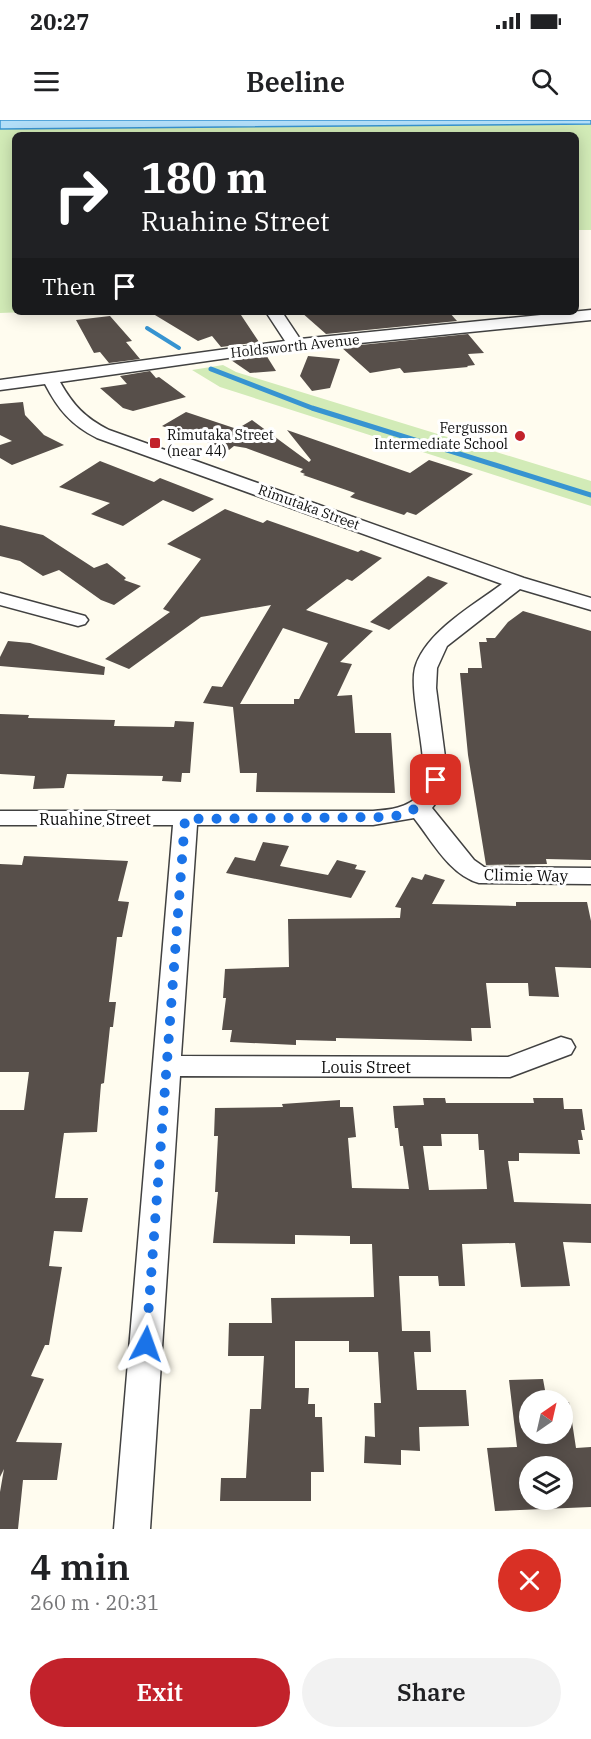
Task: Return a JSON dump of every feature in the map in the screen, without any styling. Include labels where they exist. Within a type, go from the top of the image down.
[{"type":"street","points":[[276,315],[297,345]]},
{"type":"street","name":"Holdsworth Avenue","points":[[0,385],[486,318],[591,315]]},
{"type":"street","name":"Rimutaka Street","points":[[50,378],[70,415],[103,434],[517,582],[591,604]]},
{"type":"street","points":[[419,808],[435,791],[436,780],[425,688],[426,668],[438,643],[517,582]]},
{"type":"street","points":[[0,599],[78,620]]},
{"type":"street","name":"Ruahine Street","points":[[0,818],[373,818],[392,817],[419,808]]},
{"type":"street","name":"Climie Way","points":[[419,808],[465,866],[479,875],[591,876]]},
{"type":"street","points":[[132,1529],[185,819]]},
{"type":"street","name":"Louis Street","points":[[166,1066],[510,1067],[561,1047]]},
{"type":"green space","points":[[479,123],[591,124],[591,230],[579,230],[579,132],[12,132],[12,313],[0,313],[0,129]]},
{"type":"green space","points":[[223,365],[236,372],[591,481],[591,506],[220,387],[192,370]]},
{"type":"water","points":[[0,120],[591,120],[591,124],[0,129]]},
{"type":"building","points":[[155,315],[241,315],[259,342],[221,347],[212,336],[198,341]]},
{"type":"building","points":[[304,315],[452,315],[457,321],[326,334]]},
{"type":"building","points":[[110,316],[132,341],[126,342],[140,359],[109,363],[100,352],[94,353],[76,320]]},
{"type":"building","points":[[468,334],[484,353],[468,354],[475,365],[468,367],[404,373],[400,368],[370,373],[341,347]]},
{"type":"building","points":[[266,355],[276,371],[250,373],[231,360]]},
{"type":"building","points":[[308,356],[340,359],[330,388],[312,391],[300,376]]},
{"type":"building","points":[[150,371],[156,378],[159,377],[186,397],[133,411],[123,408],[100,388],[127,384],[120,376]]},
{"type":"building","points":[[23,402],[25,415],[44,435],[64,445],[12,465],[0,458],[0,445],[12,441],[0,435],[0,404]]},
{"type":"building","points":[[186,412],[237,429],[252,420],[309,462],[311,460],[287,430],[410,473],[429,460],[473,474],[416,515],[407,512],[404,515],[350,497],[355,493],[303,475],[305,474],[300,472],[303,469],[246,448],[234,446],[229,450],[162,426]]},
{"type":"building","points":[[100,461],[154,482],[160,478],[214,499],[193,512],[163,500],[123,526],[91,514],[110,503],[59,487]]},
{"type":"building","points":[[225,509],[263,523],[267,520],[358,552],[361,550],[382,558],[352,581],[347,579],[306,610],[373,631],[340,662],[352,664],[337,696],[352,695],[355,733],[391,733],[395,793],[256,792],[257,773],[240,773],[233,707],[203,703],[212,686],[222,687],[271,605],[201,617],[129,669],[105,659],[170,612],[163,609],[201,559],[167,544]],"holes":[[[283,628],[328,643],[299,699],[294,699],[294,704],[240,704]]]},
{"type":"building","points":[[0,525],[43,535],[94,568],[107,563],[126,578],[124,580],[141,586],[114,605],[101,600],[59,570],[43,576],[20,561],[0,556]]},
{"type":"building","points":[[428,576],[448,583],[389,630],[370,622]]},
{"type":"building","points":[[523,611],[591,631],[591,860],[546,859],[547,864],[486,865],[468,755],[460,673],[468,673],[468,668],[482,668],[479,642],[487,642],[486,638],[495,638],[508,622]]},
{"type":"building","points":[[8,641],[30,643],[105,667],[104,675],[0,666],[0,657]]},
{"type":"building","points":[[0,714],[29,715],[28,718],[115,720],[114,726],[174,727],[175,721],[194,722],[190,773],[182,773],[181,782],[162,781],[163,776],[67,774],[64,788],[33,789],[35,776],[0,774]]},
{"type":"building","points":[[263,842],[289,846],[280,866],[328,875],[337,860],[357,865],[355,869],[366,871],[351,898],[226,873],[235,857],[255,861]]},
{"type":"building","points":[[24,856],[128,861],[118,901],[129,902],[122,937],[117,937],[109,1002],[116,1002],[113,1027],[110,1027],[104,1083],[101,1084],[97,1132],[64,1133],[55,1198],[88,1198],[82,1232],[54,1231],[49,1266],[62,1267],[49,1345],[45,1345],[31,1376],[44,1379],[16,1442],[62,1443],[57,1480],[23,1480],[18,1529],[0,1529],[0,1492],[4,1469],[0,1477],[0,1110],[24,1110],[29,1072],[0,1072],[0,864],[22,865]]},
{"type":"building","points":[[425,874],[445,880],[432,904],[516,906],[516,902],[587,902],[591,921],[591,968],[555,967],[559,997],[529,996],[528,983],[486,983],[491,1028],[471,1028],[472,1041],[336,1038],[336,1041],[296,1040],[296,1045],[230,1042],[232,1030],[222,1030],[226,998],[223,998],[225,969],[289,967],[288,919],[400,918],[401,908],[395,907],[412,877],[422,880]]},
{"type":"building","points":[[423,1098],[445,1098],[446,1103],[534,1103],[533,1098],[563,1098],[564,1109],[582,1109],[585,1130],[581,1130],[583,1140],[578,1140],[580,1154],[519,1153],[519,1161],[508,1161],[514,1202],[591,1204],[591,1243],[563,1242],[570,1286],[521,1287],[515,1243],[462,1244],[465,1286],[439,1286],[438,1276],[399,1276],[402,1331],[430,1331],[431,1352],[414,1352],[417,1390],[466,1390],[469,1426],[419,1427],[420,1451],[401,1450],[401,1465],[364,1463],[365,1436],[375,1437],[374,1403],[381,1403],[378,1352],[349,1352],[349,1341],[295,1341],[295,1388],[309,1388],[308,1404],[315,1404],[315,1417],[322,1417],[324,1472],[311,1472],[311,1501],[220,1501],[221,1478],[246,1478],[250,1409],[261,1409],[264,1356],[228,1356],[229,1323],[272,1323],[271,1298],[374,1297],[372,1244],[350,1244],[350,1236],[295,1235],[295,1244],[213,1243],[218,1192],[215,1192],[218,1136],[214,1136],[215,1108],[283,1107],[282,1104],[340,1100],[340,1107],[353,1107],[356,1137],[348,1138],[352,1188],[409,1189],[403,1146],[400,1146],[398,1128],[395,1128],[393,1106],[424,1105]],"holes":[[[441,1134],[478,1134],[479,1150],[484,1150],[487,1189],[429,1190],[423,1146],[442,1146]]]},
{"type":"building","points":[[543,1379],[545,1390],[519,1390],[519,1444],[573,1444],[573,1428],[576,1448],[591,1447],[591,1507],[573,1508],[573,1456],[519,1456],[519,1510],[495,1511],[487,1448],[517,1447],[509,1380]]},
{"type":"waterway","points":[[147,328],[179,348]]},
{"type":"waterway","points":[[211,369],[312,408],[591,495]]},
{"type":"place","name":"Fergusson Intermediate School","points":[[520,436]]},
{"type":"place","name":"Rimutaka Street (near 44)","points":[[155,443]]},
{"type":"route","points":[[146,1344],[185,819],[392,817],[419,808],[435,791],[436,780]]}]
